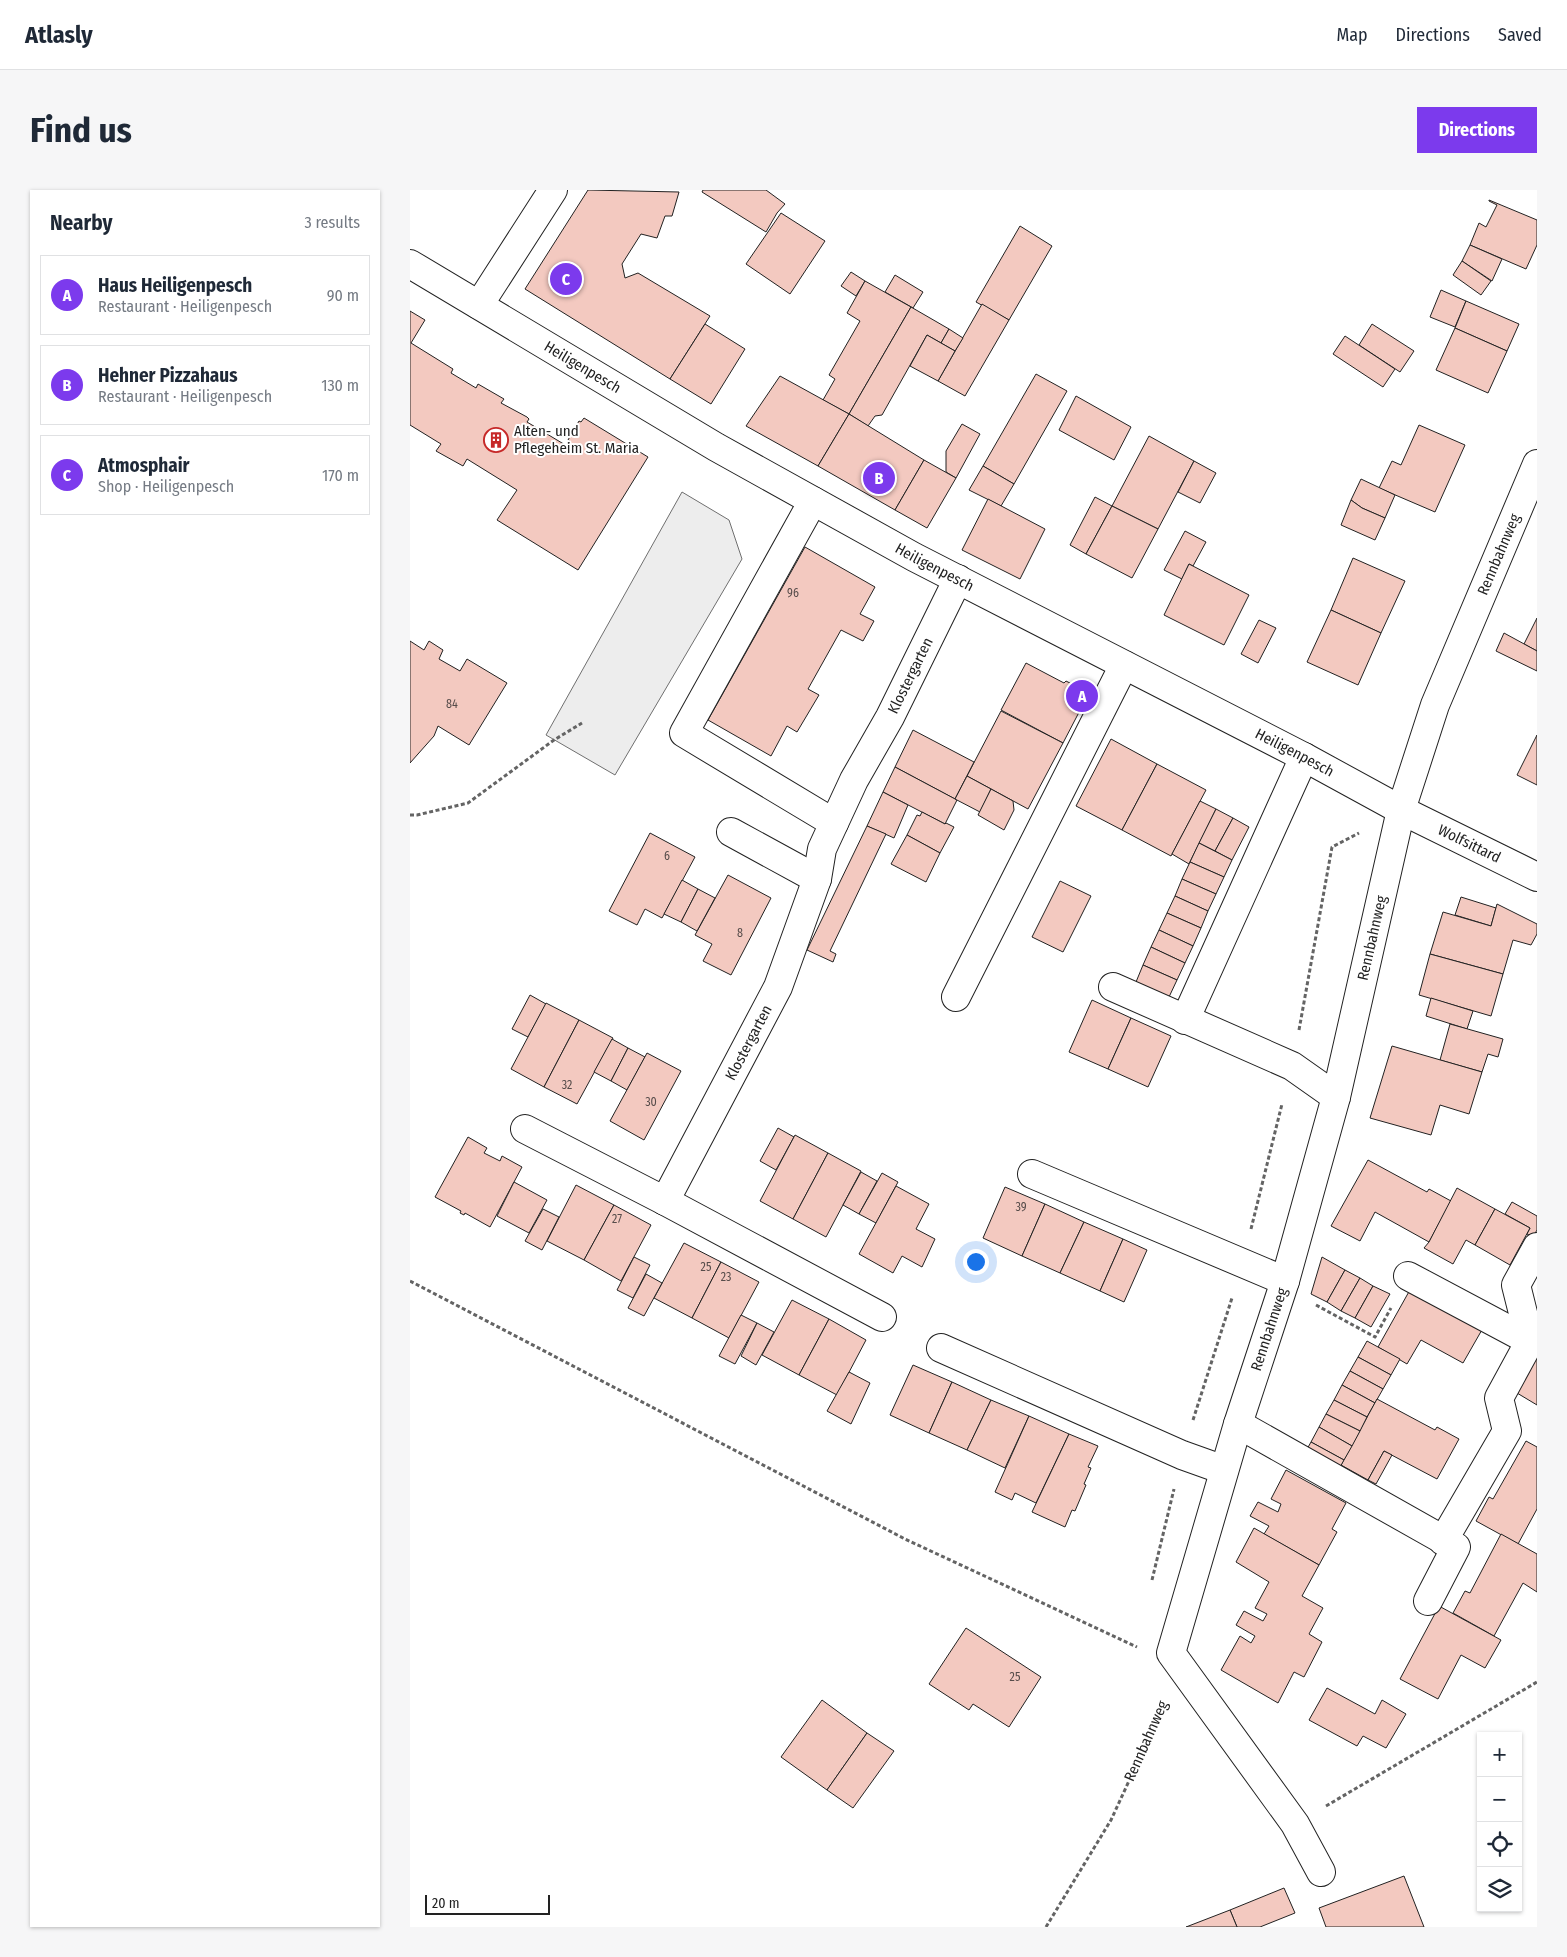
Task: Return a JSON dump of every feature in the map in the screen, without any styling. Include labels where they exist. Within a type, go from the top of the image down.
[{"type":"street","points":[[479,305],[554,190]]},
{"type":"street","name":"Heiligenpesch","points":[[410,264],[716,448],[812,501],[1401,810]]},
{"type":"street","name":"Rennbahnweg","points":[[1171,1653],[1238,1424],[1285,1281],[1336,1097],[1401,810],[1435,705],[1537,464]]},
{"type":"street","points":[[812,501],[684,733],[834,823]]},
{"type":"street","name":"Klostergarten","points":[[665,1201],[778,987],[817,879],[822,849],[854,780],[890,716],[958,579]]},
{"type":"street","points":[[956,997],[1124,665]]},
{"type":"street","points":[[1186,1020],[1304,758]]},
{"type":"street","name":"Wolfsittard","points":[[1401,810],[1537,878]]},
{"type":"street","points":[[732,832],[817,879]]},
{"type":"street","points":[[1113,987],[1292,1066],[1336,1097]]},
{"type":"street","points":[[525,1129],[665,1201],[882,1317]]},
{"type":"street","points":[[1032,1174],[1285,1281]]},
{"type":"street","points":[[1443,1541],[1507,1431],[1499,1398],[1530,1341],[1516,1285],[1537,1247]]},
{"type":"street","points":[[1408,1276],[1530,1341]]},
{"type":"street","points":[[941,1348],[1182,1455],[1224,1470]]},
{"type":"street","points":[[1238,1424],[1456,1547],[1428,1601]]},
{"type":"street","points":[[1171,1653],[1295,1824],[1321,1872]]},
{"type":"path","points":[[410,815],[468,803],[554,740],[582,723]]},
{"type":"path","points":[[1150,1589],[1182,1455],[1243,1264],[1292,1066],[1332,847],[1401,810]]},
{"type":"path","points":[[1285,1281],[1300,1296],[1375,1337],[1408,1276]]},
{"type":"path","points":[[410,1281],[905,1539],[1136,1646],[1138,1637]]},
{"type":"path","name":"Rennbahnweg","points":[[1046,1927],[1111,1820],[1166,1701],[1171,1653]]},
{"type":"path","points":[[1295,1824],[1537,1682]]},
{"type":"shaded area","points":[[682,492],[729,520],[742,559],[615,775],[546,735]]},
{"type":"building","points":[[588,190],[679,192],[672,216],[665,216],[657,238],[641,234],[622,264],[625,278],[638,273],[710,316],[670,379],[525,289]]},
{"type":"building","points":[[703,190],[766,190],[785,204],[777,213],[766,232],[702,192]]},
{"type":"building","points":[[1489,200],[1537,220],[1537,245],[1526,269],[1470,245],[1479,223],[1486,227],[1497,205]]},
{"type":"building","points":[[781,213],[825,241],[790,294],[746,264]]},
{"type":"building","points":[[1020,226],[1052,246],[1009,320],[976,302]]},
{"type":"building","points":[[1470,245],[1502,259],[1492,281],[1462,261]]},
{"type":"building","points":[[1462,261],[1491,281],[1481,295],[1453,275]]},
{"type":"building","points":[[851,272],[865,281],[856,296],[841,286]]},
{"type":"building","points":[[895,275],[923,292],[913,308],[885,292]]},
{"type":"building","points":[[865,281],[911,307],[849,414],[823,400],[835,379],[829,375],[860,321],[847,313]]},
{"type":"building","points":[[1441,290],[1466,301],[1455,327],[1430,317]]},
{"type":"building","points":[[1466,301],[1519,324],[1507,351],[1455,328]]},
{"type":"building","points":[[982,304],[1009,320],[965,396],[938,381]]},
{"type":"building","points":[[911,307],[949,329],[941,343],[927,335],[882,415],[875,416],[868,426],[849,414]]},
{"type":"building","name":"Alten- und Pflegeheim St. Maria","points":[[410,311],[425,320],[411,343],[453,369],[451,373],[476,388],[478,384],[504,399],[501,403],[527,417],[529,419],[527,422],[567,446],[570,441],[568,440],[579,421],[581,422],[584,418],[648,457],[578,570],[497,520],[517,490],[467,459],[463,466],[436,451],[441,444],[410,425]]},
{"type":"building","points":[[705,324],[745,349],[711,404],[670,379]]},
{"type":"building","points":[[1372,324],[1414,351],[1400,372],[1359,345]]},
{"type":"building","points":[[1455,328],[1507,351],[1488,393],[1436,370]]},
{"type":"building","points":[[949,329],[963,338],[955,351],[941,343]]},
{"type":"building","points":[[927,335],[955,351],[938,381],[910,366]]},
{"type":"building","points":[[1345,336],[1395,369],[1383,387],[1333,354]]},
{"type":"building","points":[[1036,374],[1067,391],[1014,484],[983,466]]},
{"type":"building","points":[[780,376],[849,414],[818,466],[746,426]]},
{"type":"building","points":[[1076,396],[1131,427],[1114,460],[1059,430]]},
{"type":"building","points":[[849,414],[924,460],[895,510],[818,466]]},
{"type":"building","points":[[962,424],[980,434],[956,478],[946,472],[946,451]]},
{"type":"building","points":[[1419,425],[1465,445],[1435,512],[1379,488],[1392,461],[1401,465]]},
{"type":"building","points":[[1149,436],[1194,461],[1158,529],[1112,506]]},
{"type":"building","points":[[924,460],[956,478],[927,528],[895,510]]},
{"type":"building","points":[[1194,461],[1216,473],[1200,503],[1178,492]]},
{"type":"building","points":[[983,466],[1014,484],[1001,506],[969,490]]},
{"type":"building","points":[[1361,479],[1395,495],[1385,518],[1362,508],[1351,500]]},
{"type":"building","points":[[1095,497],[1112,506],[1086,554],[1070,545]]},
{"type":"building","points":[[988,499],[1045,529],[1020,579],[962,550]]},
{"type":"building","points":[[1351,500],[1362,508],[1385,518],[1375,540],[1341,525]]},
{"type":"building","points":[[1112,506],[1158,529],[1132,578],[1086,554]]},
{"type":"building","points":[[1185,531],[1206,542],[1193,566],[1189,564],[1182,579],[1164,570]]},
{"type":"building","points":[[805,547],[875,587],[860,614],[874,621],[863,641],[841,630],[808,689],[819,695],[797,732],[787,726],[771,756],[708,720]]},
{"type":"building","points":[[1353,558],[1405,581],[1381,633],[1331,610]]},
{"type":"building","points":[[1189,564],[1249,595],[1224,645],[1164,615]]},
{"type":"building","points":[[1331,610],[1381,633],[1358,685],[1307,662]]},
{"type":"building","points":[[1537,618],[1537,651],[1524,644]]},
{"type":"building","points":[[1259,620],[1276,628],[1258,663],[1241,654]]},
{"type":"building","points":[[1504,633],[1537,651],[1537,671],[1496,651]]},
{"type":"building","points":[[410,641],[424,650],[429,641],[443,650],[439,659],[460,671],[467,659],[507,683],[469,745],[438,726],[434,736],[410,763]]},
{"type":"building","points":[[1026,663],[1064,683],[1066,681],[1089,693],[1063,743],[1001,710]]},
{"type":"building","points":[[1001,711],[1063,743],[1028,809],[967,776]]},
{"type":"building","points":[[913,730],[974,762],[955,799],[895,767]]},
{"type":"building","points":[[1537,735],[1537,785],[1517,775]]},
{"type":"building","points":[[1111,739],[1157,764],[1122,830],[1076,806]]},
{"type":"building","points":[[1157,764],[1206,790],[1171,856],[1122,830]]},
{"type":"building","points":[[895,767],[957,800],[945,824],[883,792]]},
{"type":"building","points":[[967,776],[991,789],[980,812],[955,799]]},
{"type":"building","points":[[991,789],[1013,801],[1014,810],[1004,830],[978,815]]},
{"type":"building","points":[[883,792],[908,805],[894,838],[867,826]]},
{"type":"building","points":[[1200,801],[1216,809],[1189,864],[1172,854]]},
{"type":"building","points":[[1216,809],[1233,818],[1215,851],[1199,843]]},
{"type":"building","points":[[922,812],[954,827],[940,853],[907,835],[917,815],[920,816]]},
{"type":"building","points":[[1233,818],[1249,827],[1232,860],[1215,851]]},
{"type":"building","points":[[867,826],[886,834],[830,951],[836,954],[833,962],[807,950]]},
{"type":"building","points":[[650,833],[695,857],[662,918],[645,909],[637,925],[609,911]]},
{"type":"building","points":[[907,835],[940,853],[926,882],[891,864]]},
{"type":"building","points":[[1199,843],[1232,860],[1224,877],[1190,862]]},
{"type":"building","points":[[1190,862],[1224,877],[1216,894],[1182,879]]},
{"type":"building","points":[[728,875],[771,898],[731,975],[703,961],[712,944],[695,935]]},
{"type":"building","points":[[1182,879],[1216,894],[1208,911],[1175,896]]},
{"type":"building","points":[[682,880],[698,889],[681,922],[664,914]]},
{"type":"building","points":[[1060,881],[1091,896],[1063,952],[1032,937]]},
{"type":"building","points":[[698,889],[715,898],[697,931],[681,922]]},
{"type":"building","points":[[1175,896],[1208,911],[1201,928],[1167,913]]},
{"type":"building","points":[[1461,897],[1496,908],[1491,926],[1455,915]]},
{"type":"building","points":[[1497,904],[1537,924],[1537,934],[1531,945],[1513,940],[1503,974],[1430,954],[1443,912],[1491,926]]},
{"type":"building","points":[[1167,913],[1201,928],[1193,946],[1159,930]]},
{"type":"building","points":[[1159,930],[1193,946],[1185,963],[1151,947]]},
{"type":"building","points":[[1151,947],[1185,963],[1177,980],[1143,965]]},
{"type":"building","points":[[1430,954],[1503,974],[1491,1016],[1419,995]]},
{"type":"building","points":[[1143,965],[1177,980],[1169,997],[1136,982]]},
{"type":"building","points":[[530,995],[546,1004],[528,1037],[512,1029]]},
{"type":"building","points":[[1431,998],[1473,1011],[1467,1029],[1426,1016]]},
{"type":"building","points":[[1092,1000],[1131,1018],[1108,1069],[1069,1052]]},
{"type":"building","points":[[546,1003],[579,1020],[544,1087],[511,1069]]},
{"type":"building","points":[[1131,1018],[1171,1036],[1148,1087],[1108,1069]]},
{"type":"building","points":[[579,1020],[613,1038],[577,1104],[544,1087]]},
{"type":"building","points":[[1450,1024],[1503,1039],[1498,1057],[1488,1054],[1482,1072],[1440,1060]]},
{"type":"building","points":[[612,1039],[628,1048],[611,1081],[594,1072]]},
{"type":"building","points":[[1392,1046],[1482,1072],[1469,1114],[1440,1105],[1431,1135],[1370,1118]]},
{"type":"building","points":[[628,1048],[645,1057],[627,1090],[611,1081]]},
{"type":"building","points":[[647,1053],[681,1071],[644,1140],[610,1121]]},
{"type":"building","points":[[778,1128],[794,1137],[776,1170],[760,1161]]},
{"type":"building","points":[[795,1135],[828,1153],[793,1219],[760,1201]]},
{"type":"building","points":[[468,1137],[487,1148],[484,1153],[500,1161],[502,1156],[522,1167],[490,1227],[465,1213],[464,1215],[460,1213],[461,1211],[435,1197]]},
{"type":"building","points":[[828,1153],[861,1171],[826,1237],[793,1219]]},
{"type":"building","points":[[1368,1160],[1427,1192],[1429,1189],[1451,1201],[1429,1242],[1375,1212],[1360,1241],[1331,1226]]},
{"type":"building","points":[[861,1172],[877,1181],[859,1214],[843,1205]]},
{"type":"building","points":[[882,1173],[898,1182],[876,1223],[859,1214]]},
{"type":"building","points":[[514,1182],[547,1200],[529,1233],[497,1216]]},
{"type":"building","points":[[576,1185],[614,1205],[584,1260],[547,1241]]},
{"type":"building","points":[[896,1186],[929,1204],[916,1229],[935,1239],[922,1267],[902,1256],[893,1273],[859,1254]]},
{"type":"building","points":[[1005,1187],[1045,1204],[1022,1256],[983,1238]]},
{"type":"building","points":[[1457,1188],[1495,1209],[1475,1245],[1466,1240],[1453,1264],[1424,1248]]},
{"type":"building","points":[[1512,1202],[1537,1216],[1537,1230],[1533,1237],[1527,1234],[1530,1228],[1505,1214]]},
{"type":"building","points":[[1045,1204],[1084,1222],[1060,1273],[1022,1256]]},
{"type":"building","points":[[614,1205],[651,1225],[621,1281],[584,1260]]},
{"type":"building","points":[[543,1209],[559,1217],[542,1250],[525,1241]]},
{"type":"building","points":[[1495,1209],[1530,1228],[1510,1265],[1475,1245]]},
{"type":"building","points":[[1084,1222],[1123,1239],[1100,1291],[1060,1273]]},
{"type":"building","points":[[1123,1239],[1147,1250],[1124,1302],[1100,1291]]},
{"type":"building","points":[[684,1243],[721,1262],[692,1318],[654,1298]]},
{"type":"building","points":[[634,1257],[650,1265],[633,1298],[617,1290]]},
{"type":"building","points":[[1322,1257],[1345,1270],[1327,1302],[1311,1294]]},
{"type":"building","points":[[721,1262],[759,1282],[729,1338],[692,1318]]},
{"type":"building","points":[[1345,1270],[1360,1278],[1341,1311],[1327,1302]]},
{"type":"building","points":[[646,1274],[662,1283],[644,1316],[628,1308]]},
{"type":"building","points":[[1360,1278],[1373,1286],[1355,1318],[1341,1311]]},
{"type":"building","points":[[1373,1286],[1390,1294],[1371,1327],[1355,1318]]},
{"type":"building","points":[[1411,1288],[1483,1328],[1463,1363],[1421,1340],[1407,1364],[1378,1347]]},
{"type":"building","points":[[792,1300],[829,1319],[799,1375],[762,1355]]},
{"type":"building","points":[[741,1315],[757,1323],[735,1364],[719,1356]]},
{"type":"building","points":[[829,1319],[866,1340],[837,1395],[799,1375]]},
{"type":"building","points":[[757,1323],[774,1332],[756,1365],[741,1356]]},
{"type":"building","points":[[1367,1341],[1400,1359],[1391,1375],[1358,1357]]},
{"type":"building","points":[[1537,1351],[1537,1405],[1512,1390]]},
{"type":"building","points":[[1358,1357],[1391,1375],[1383,1389],[1350,1371]]},
{"type":"building","points":[[913,1365],[952,1382],[929,1433],[890,1415]]},
{"type":"building","points":[[1350,1371],[1383,1389],[1375,1403],[1342,1385]]},
{"type":"building","points":[[849,1372],[870,1383],[851,1424],[827,1411]]},
{"type":"building","points":[[952,1382],[991,1400],[967,1450],[929,1433]]},
{"type":"building","points":[[1342,1385],[1375,1403],[1367,1417],[1334,1400]]},
{"type":"building","points":[[1377,1399],[1435,1430],[1437,1427],[1459,1439],[1437,1479],[1384,1451],[1368,1480],[1341,1465]]},
{"type":"building","points":[[991,1400],[1029,1416],[1005,1468],[967,1450]]},
{"type":"building","points":[[1334,1400],[1367,1417],[1360,1431],[1326,1414]]},
{"type":"building","points":[[1326,1414],[1360,1431],[1352,1446],[1319,1427]]},
{"type":"building","points":[[1029,1416],[1069,1434],[1036,1503],[1015,1493],[1012,1500],[995,1492]]},
{"type":"building","points":[[1319,1427],[1352,1446],[1344,1460],[1311,1442]]},
{"type":"building","points":[[1069,1434],[1098,1446],[1088,1467],[1091,1468],[1084,1484],[1086,1485],[1075,1511],[1072,1510],[1065,1527],[1032,1512]]},
{"type":"building","points":[[1526,1441],[1537,1447],[1537,1509],[1518,1544],[1476,1521],[1489,1497],[1493,1499]]},
{"type":"building","points":[[1311,1442],[1344,1460],[1335,1476],[1302,1458]]},
{"type":"building","points":[[1384,1451],[1392,1455],[1376,1484],[1368,1480]]},
{"type":"building","points":[[1286,1470],[1346,1503],[1332,1529],[1337,1532],[1319,1565],[1264,1534],[1269,1526],[1250,1516],[1258,1502],[1278,1512],[1281,1504],[1271,1499]]},
{"type":"building","points":[[1254,1528],[1319,1565],[1302,1596],[1323,1608],[1309,1634],[1322,1642],[1304,1677],[1294,1672],[1278,1703],[1221,1670],[1240,1636],[1251,1643],[1255,1636],[1236,1625],[1244,1611],[1263,1621],[1267,1614],[1255,1608],[1269,1582],[1236,1562]]},
{"type":"building","points":[[1501,1534],[1537,1554],[1537,1592],[1523,1583],[1494,1636],[1453,1613],[1465,1591],[1470,1593]]},
{"type":"building","points":[[1439,1606],[1501,1640],[1485,1668],[1461,1655],[1438,1699],[1400,1679]]},
{"type":"building","points":[[966,1628],[1041,1677],[1009,1727],[973,1704],[969,1710],[929,1684]]},
{"type":"building","points":[[1327,1688],[1375,1714],[1382,1700],[1406,1714],[1386,1748],[1363,1736],[1357,1746],[1309,1720]]},
{"type":"building","points":[[822,1700],[867,1733],[827,1790],[781,1757]]},
{"type":"building","points":[[867,1733],[894,1751],[853,1808],[827,1790]]},
{"type":"building","points":[[1404,1876],[1424,1927],[1326,1927],[1319,1908]]},
{"type":"building","points":[[1284,1888],[1295,1913],[1260,1927],[1237,1927],[1230,1910]]},
{"type":"building","points":[[1230,1910],[1237,1927],[1186,1927]]},
{"type":"place","name":"Atmosphair","points":[[566,279]]},
{"type":"place","name":"Alten- und Pflegeheim St. Maria","points":[[496,440]]},
{"type":"place","name":"Hehner Pizzahaus","points":[[879,478]]},
{"type":"place","name":"Haus Heiligenpesch","points":[[1082,696]]}]
